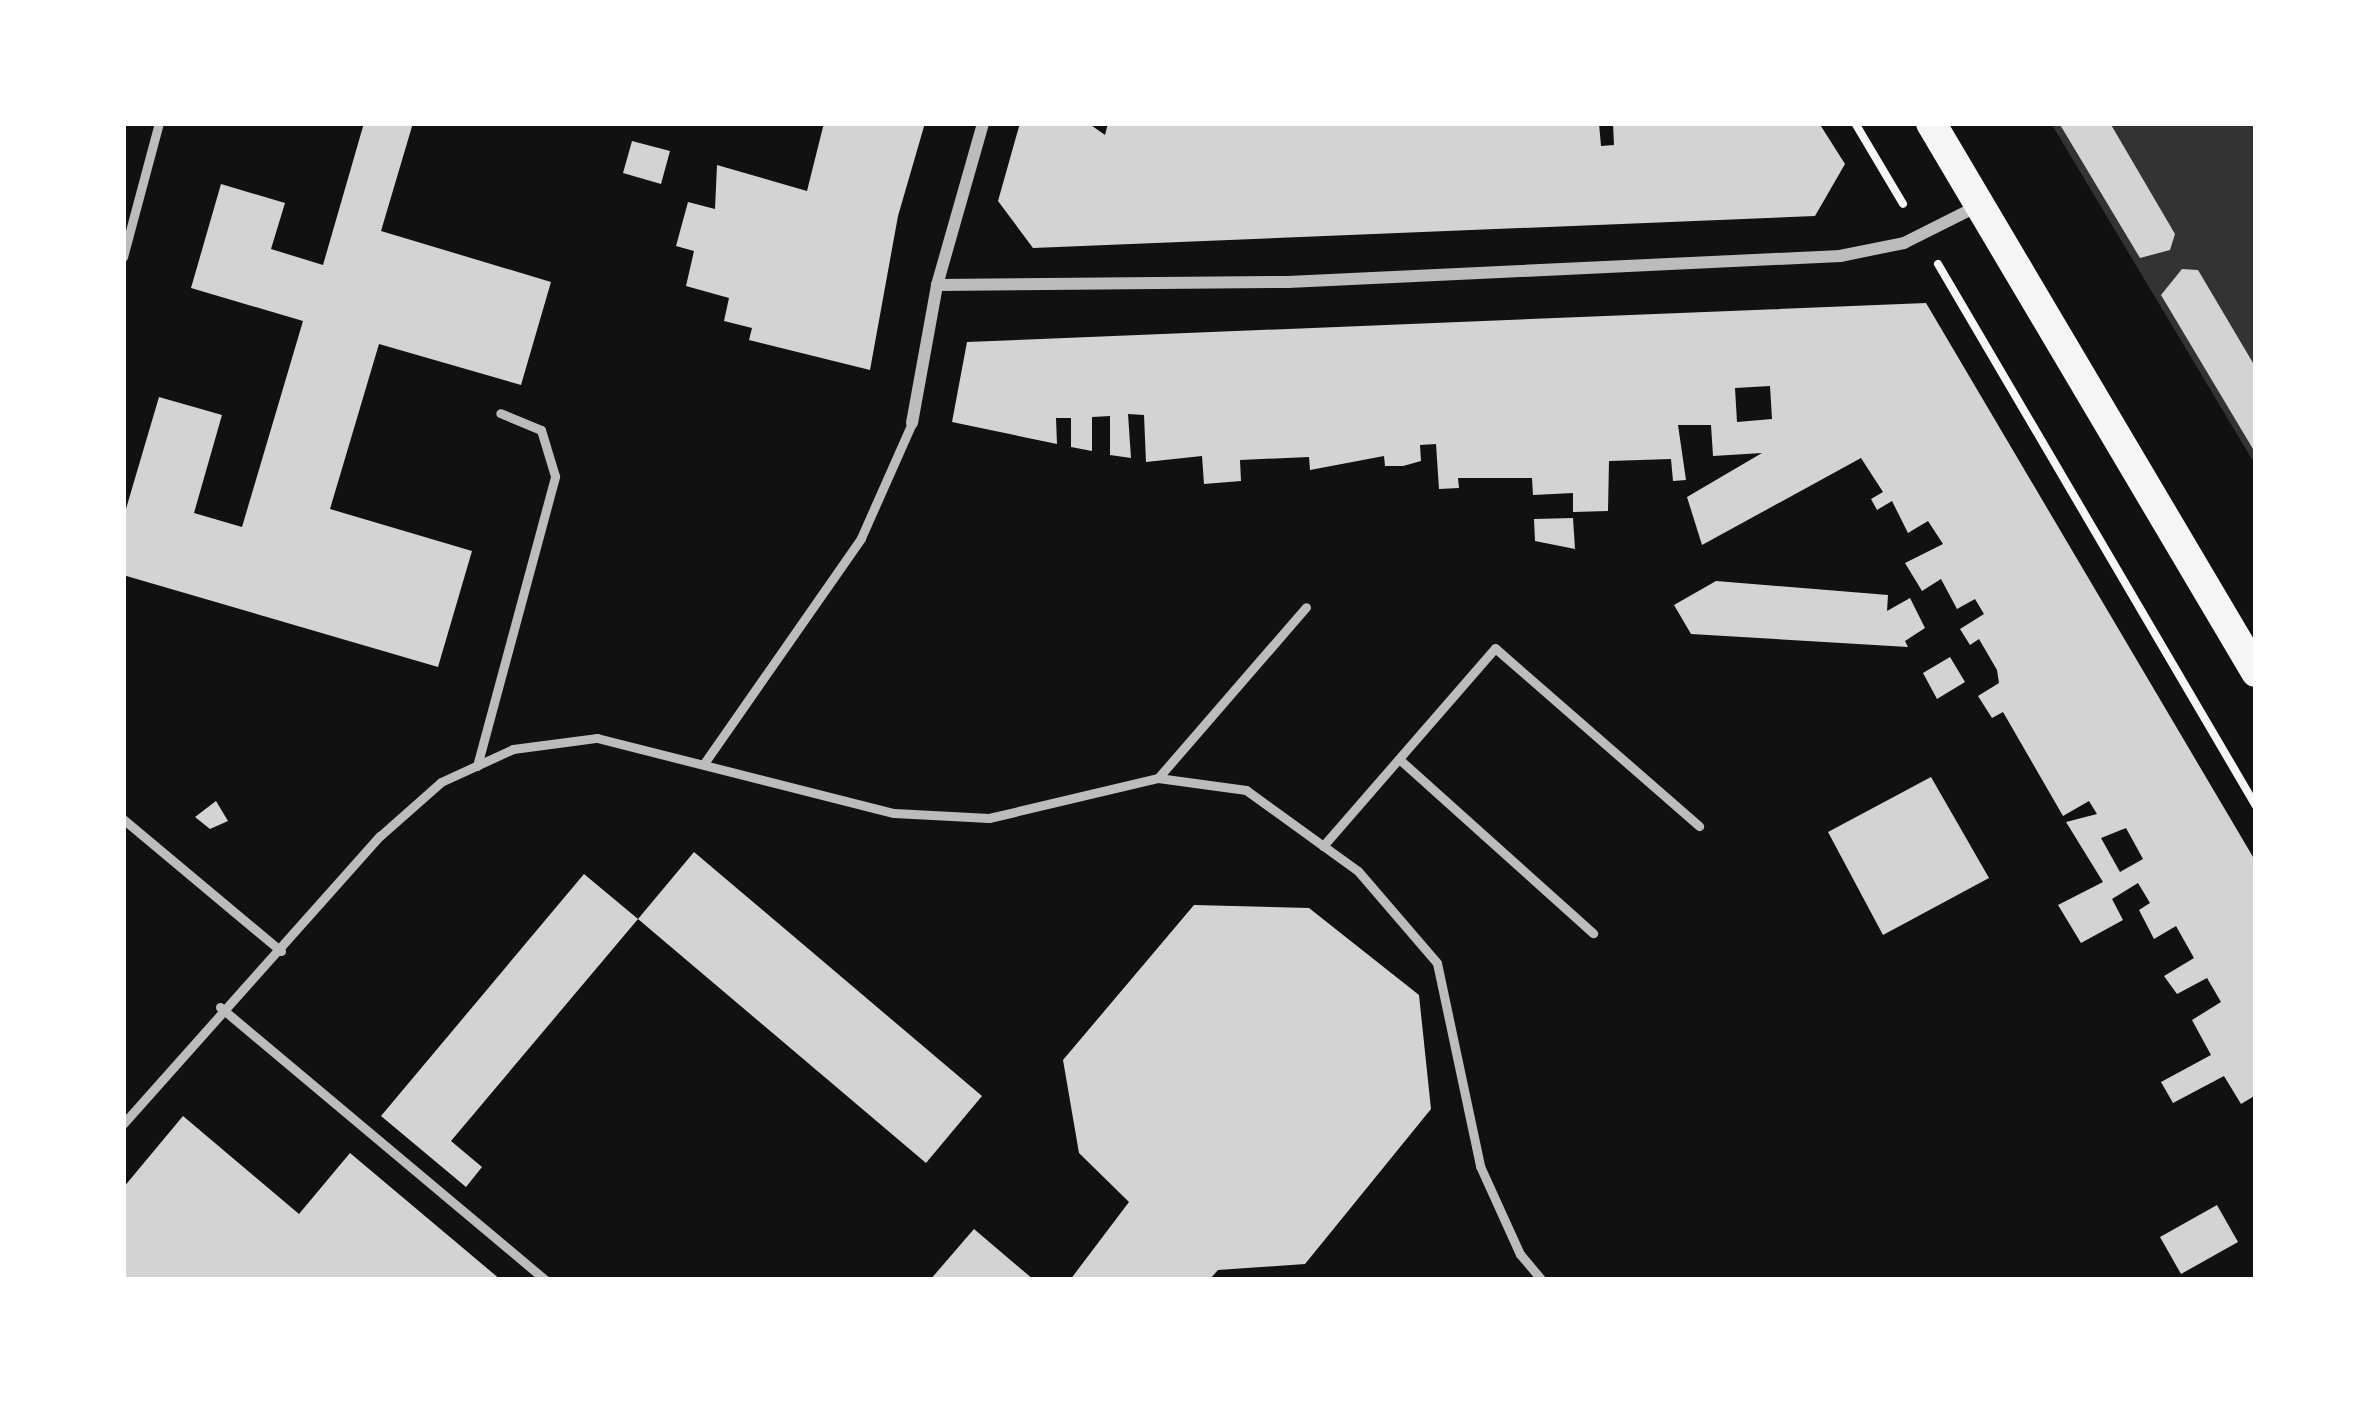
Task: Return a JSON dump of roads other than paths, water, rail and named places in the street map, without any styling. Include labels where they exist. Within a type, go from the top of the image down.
[{"type":"main road","points":[[1931,123],[2256,673]]},
{"type":"street","points":[[913,423],[937,285],[983,123]]},
{"type":"street","points":[[937,285],[1288,282],[1840,256],[1922,236],[1980,206]]},
{"type":"lane","points":[[123,257],[159,123]]},
{"type":"lane","points":[[477,766],[555,476],[541,430],[500,413]]},
{"type":"lane","points":[[705,762],[861,538],[913,423]]},
{"type":"lane","points":[[1158,778],[1306,607]]},
{"type":"lane","points":[[1323,846],[1495,648],[1699,826]]},
{"type":"lane","points":[[123,1124],[220,1006],[281,952],[380,836],[441,782],[513,749],[597,738],[894,813],[989,818],[1158,778],[1246,790],[1358,871],[1437,963],[1480,1166],[1520,1254],[1541,1280]]},
{"type":"lane","points":[[1399,759],[1593,933]]},
{"type":"lane","points":[[123,819],[281,952]]},
{"type":"lane","points":[[220,1006],[545,1280]]}]
